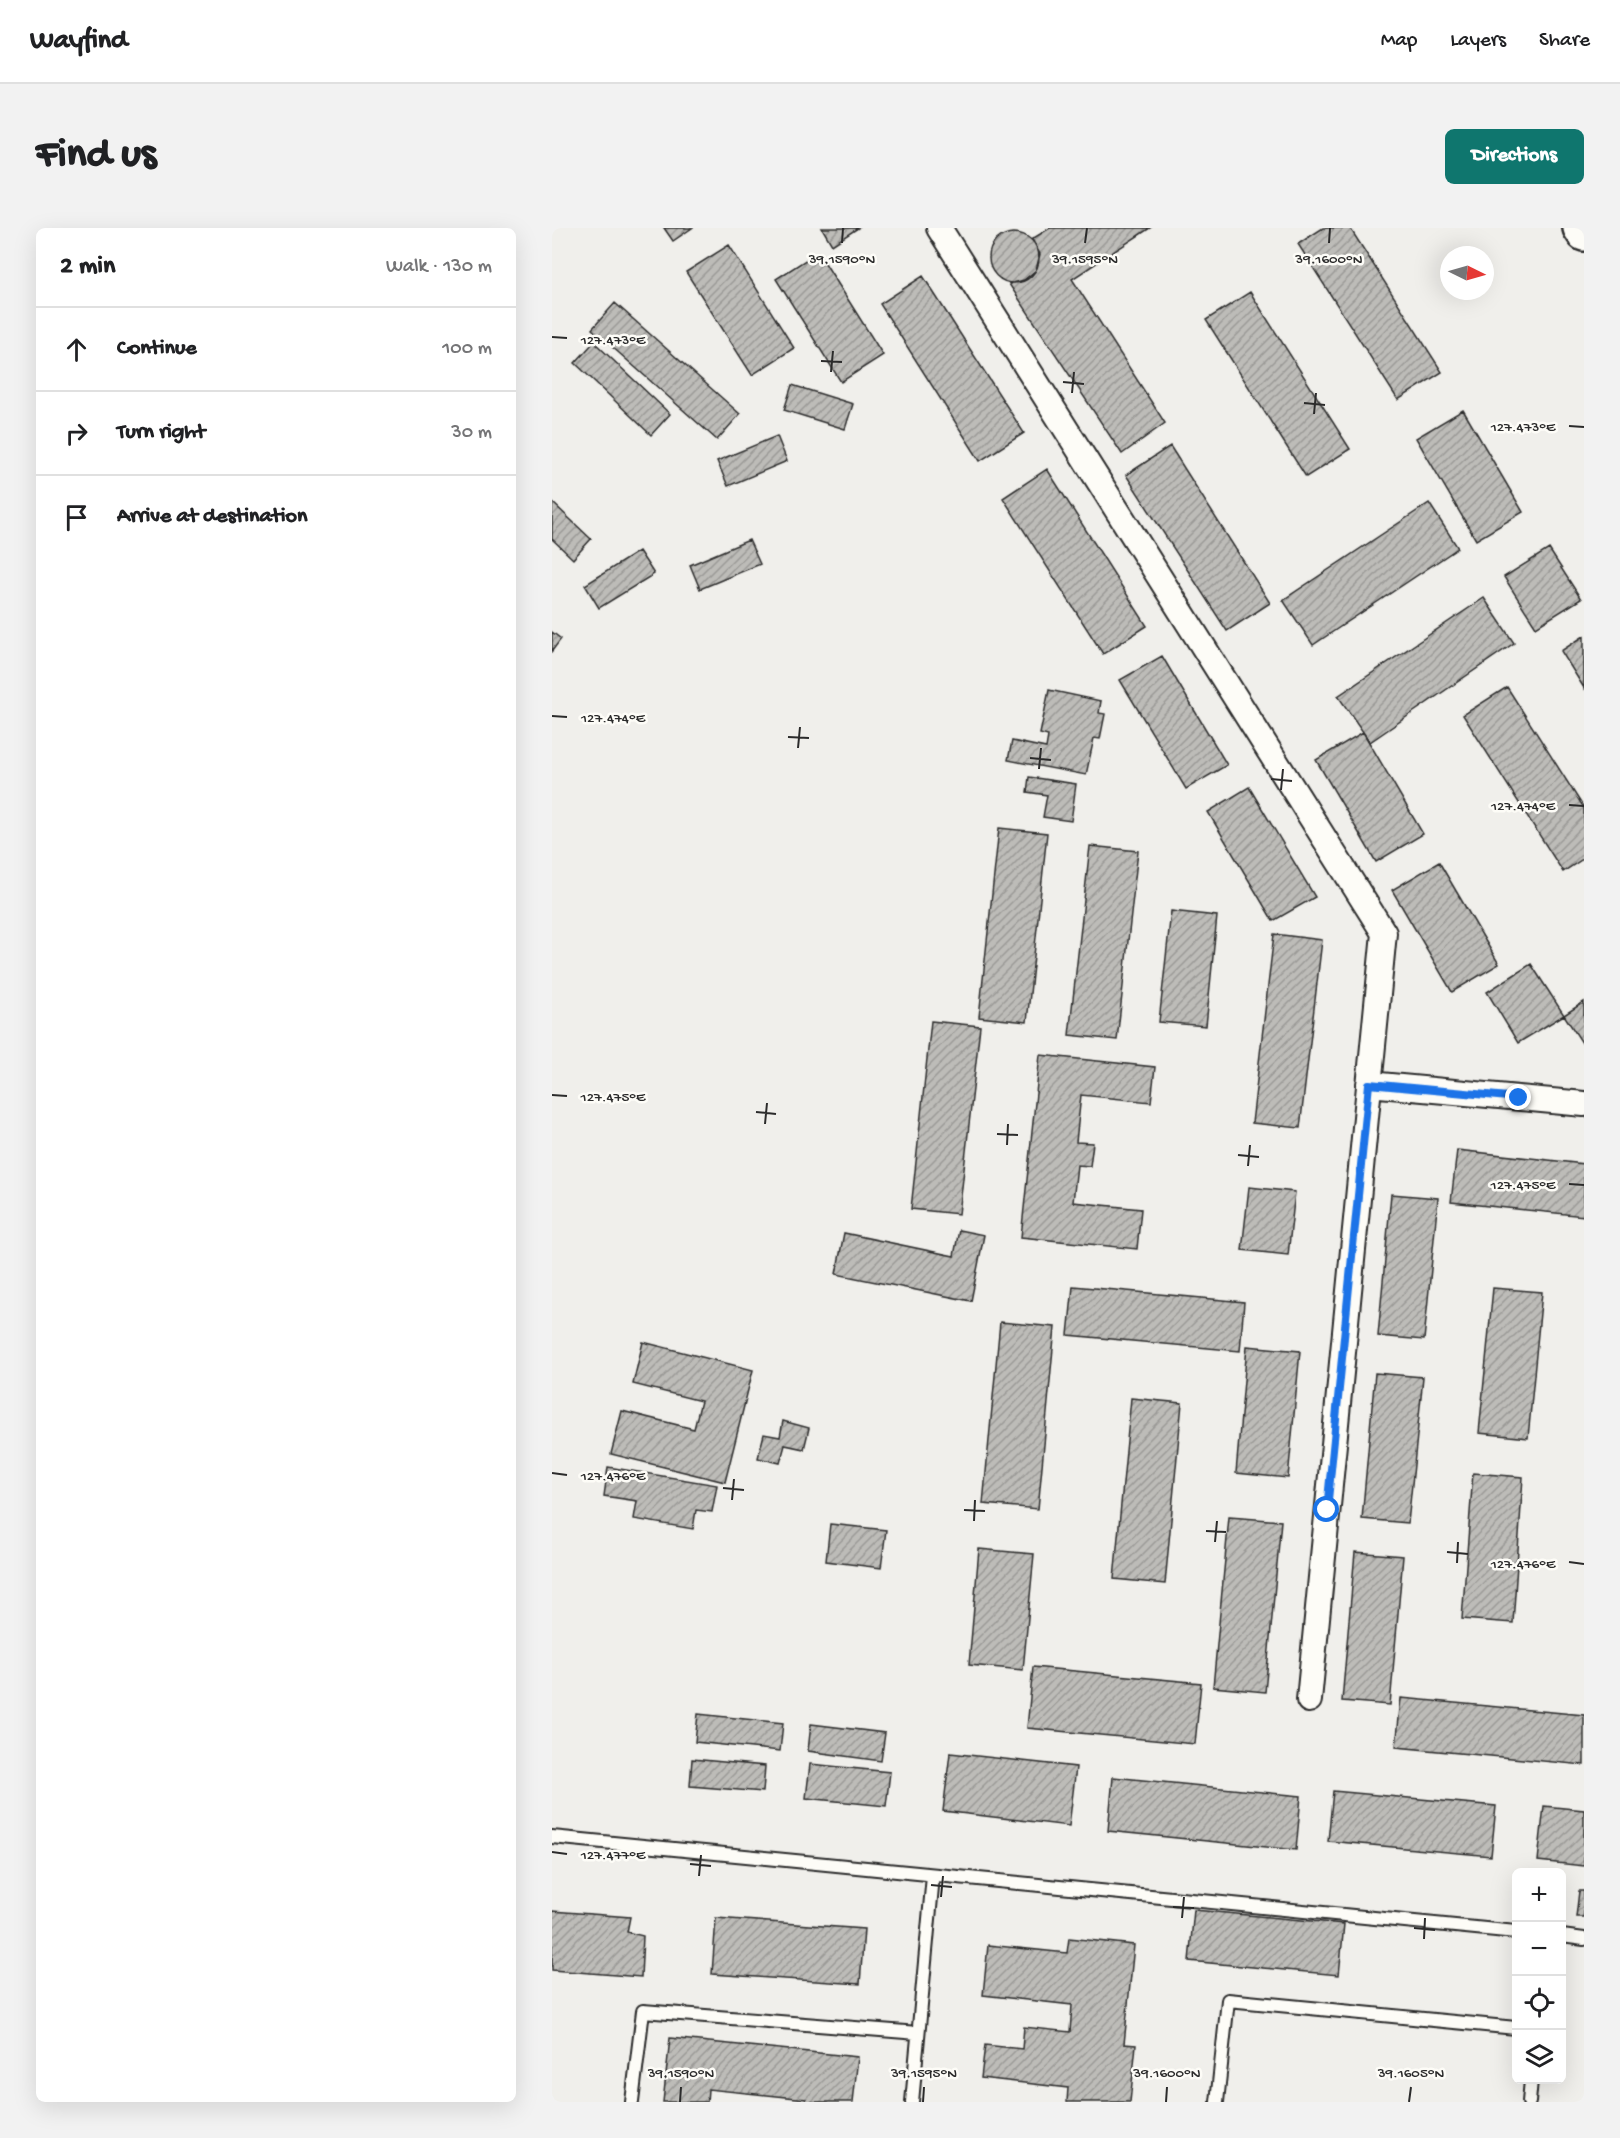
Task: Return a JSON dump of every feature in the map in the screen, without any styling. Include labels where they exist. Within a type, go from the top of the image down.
[{"type":"street","points":[[939,228],[1384,933],[1309,1700]]},
{"type":"street","points":[[1580,228],[1584,234]]},
{"type":"street","points":[[1369,1084],[1584,1104]]},
{"type":"lane","points":[[552,1837],[1512,1932]]},
{"type":"lane","points":[[912,2102],[933,1876]]},
{"type":"lane","points":[[1566,1937],[1584,1939]]},
{"type":"lane","points":[[1217,2102],[1228,2000],[1512,2028]]},
{"type":"lane","points":[[632,2102],[643,2011],[918,2033]]},
{"type":"lane","points":[[1529,2102],[1531,2084]]},
{"type":"building","points":[[664,228],[692,228],[673,241]]},
{"type":"building","points":[[822,228],[858,228],[832,245]]},
{"type":"building","points":[[1050,228],[1150,228],[1072,279],[1165,423],[1122,454],[1009,284],[1024,280],[1036,270],[1040,254],[1032,239]]},
{"type":"building","points":[[1323,228],[1350,228],[1442,372],[1398,400],[1298,244]]},
{"type":"building","points":[[1009,233],[1019,233],[1032,240],[1039,253],[1039,263],[1032,276],[1019,283],[1009,283],[1000,279],[993,272],[989,263],[989,253],[993,244],[1000,237]]},
{"type":"building","points":[[729,245],[794,348],[752,375],[686,272]]},
{"type":"building","points":[[818,252],[883,355],[841,382],[776,279]]},
{"type":"building","points":[[923,276],[1024,433],[980,461],[880,304]]},
{"type":"building","points":[[1250,292],[1350,449],[1306,477],[1206,320]]},
{"type":"building","points":[[615,303],[740,414],[717,440],[592,329]]},
{"type":"building","points":[[594,342],[670,414],[651,435],[575,363]]},
{"type":"building","points":[[792,385],[853,404],[845,429],[784,410]]},
{"type":"building","points":[[1463,410],[1523,512],[1476,540],[1416,438]]},
{"type":"building","points":[[777,436],[787,461],[728,486],[717,461]]},
{"type":"building","points":[[1170,446],[1270,603],[1227,631],[1126,475]]},
{"type":"building","points":[[1047,469],[1147,626],[1103,654],[1003,498]]},
{"type":"building","points":[[552,502],[591,539],[573,559],[552,539]]},
{"type":"building","points":[[1429,503],[1458,548],[1313,645],[1283,600]]},
{"type":"building","points":[[749,540],[760,564],[700,589],[690,565]]},
{"type":"building","points":[[1549,549],[1581,599],[1536,627],[1504,577]]},
{"type":"building","points":[[639,551],[654,574],[599,608],[585,585]]},
{"type":"building","points":[[1484,598],[1514,643],[1370,742],[1338,696]]},
{"type":"building","points":[[552,632],[561,639],[552,651]]},
{"type":"building","points":[[1584,636],[1584,688],[1561,651]]},
{"type":"building","points":[[1162,656],[1227,765],[1186,789],[1120,680]]},
{"type":"building","points":[[1507,687],[1584,808],[1584,858],[1563,872],[1463,715]]},
{"type":"building","points":[[1049,690],[1101,701],[1099,713],[1105,714],[1100,739],[1094,738],[1086,775],[1008,760],[1012,741],[1046,748],[1048,736],[1040,734]]},
{"type":"building","points":[[1363,732],[1423,834],[1376,862],[1316,760]]},
{"type":"building","points":[[1029,777],[1076,784],[1071,821],[1043,817],[1047,795],[1027,792]]},
{"type":"building","points":[[1249,787],[1315,897],[1273,921],[1208,812]]},
{"type":"building","points":[[999,828],[1047,833],[1027,1022],[979,1017]]},
{"type":"building","points":[[1090,846],[1138,851],[1117,1040],[1069,1035]]},
{"type":"building","points":[[1439,862],[1499,964],[1452,992],[1392,890]]},
{"type":"building","points":[[1171,911],[1217,916],[1206,1026],[1159,1022]]},
{"type":"building","points":[[1274,934],[1322,940],[1300,1128],[1252,1123]]},
{"type":"building","points":[[1531,964],[1564,1015],[1518,1043],[1487,992]]},
{"type":"building","points":[[1584,1002],[1584,1046],[1564,1015]]},
{"type":"building","points":[[931,1021],[980,1026],[959,1214],[911,1209]]},
{"type":"building","points":[[1040,1055],[1155,1067],[1151,1102],[1081,1095],[1076,1142],[1093,1143],[1090,1166],[1077,1165],[1073,1202],[1141,1209],[1137,1249],[1021,1237]]},
{"type":"building","points":[[1457,1150],[1584,1164],[1584,1216],[1451,1202]]},
{"type":"building","points":[[1249,1187],[1295,1192],[1288,1255],[1242,1250]]},
{"type":"building","points":[[1391,1194],[1438,1198],[1424,1340],[1378,1336]]},
{"type":"building","points":[[959,1230],[984,1235],[971,1301],[836,1274],[844,1233],[954,1256]]},
{"type":"building","points":[[1073,1286],[1244,1302],[1240,1351],[1068,1335]]},
{"type":"building","points":[[1493,1288],[1542,1292],[1528,1438],[1479,1433]]},
{"type":"building","points":[[1000,1322],[1055,1327],[1038,1509],[983,1504]]},
{"type":"building","points":[[643,1342],[753,1370],[725,1482],[611,1454],[622,1411],[694,1429],[701,1401],[633,1384]]},
{"type":"building","points":[[1247,1346],[1300,1351],[1288,1478],[1236,1473]]},
{"type":"building","points":[[1375,1373],[1423,1377],[1408,1523],[1362,1519]]},
{"type":"building","points":[[1131,1398],[1182,1403],[1165,1584],[1114,1579]]},
{"type":"building","points":[[783,1421],[809,1428],[804,1449],[785,1445],[780,1463],[758,1458],[764,1434],[780,1437]]},
{"type":"building","points":[[608,1467],[717,1485],[712,1512],[696,1510],[693,1529],[634,1519],[637,1501],[604,1496]]},
{"type":"building","points":[[1473,1473],[1523,1477],[1513,1623],[1462,1619]]},
{"type":"building","points":[[1229,1517],[1281,1521],[1265,1692],[1213,1687]]},
{"type":"building","points":[[830,1524],[886,1530],[881,1568],[826,1561]]},
{"type":"building","points":[[979,1549],[1034,1554],[1023,1670],[969,1665]]},
{"type":"building","points":[[1355,1552],[1403,1556],[1390,1705],[1342,1701]]},
{"type":"building","points":[[1033,1667],[1201,1683],[1195,1744],[1027,1728]]},
{"type":"building","points":[[1401,1698],[1584,1715],[1584,1765],[1396,1747]]},
{"type":"building","points":[[698,1714],[783,1723],[780,1751],[695,1742]]},
{"type":"building","points":[[811,1724],[885,1733],[881,1761],[808,1751]]},
{"type":"building","points":[[950,1753],[1076,1767],[1069,1826],[943,1811]]},
{"type":"building","points":[[692,1759],[765,1766],[763,1792],[690,1786]]},
{"type":"building","points":[[810,1764],[890,1772],[886,1806],[806,1798]]},
{"type":"building","points":[[1113,1777],[1301,1796],[1296,1850],[1108,1831]]},
{"type":"building","points":[[1333,1791],[1496,1806],[1491,1856],[1328,1841]]},
{"type":"building","points":[[1544,1806],[1584,1810],[1584,1866],[1538,1861]]},
{"type":"building","points":[[1579,1891],[1584,1891],[1584,1917],[1576,1917]]},
{"type":"building","points":[[1194,1910],[1344,1924],[1339,1975],[1189,1961]]},
{"type":"building","points":[[552,1911],[630,1917],[627,1932],[643,1936],[641,1977],[552,1970]]},
{"type":"building","points":[[716,1918],[864,1929],[860,1984],[712,1974]]},
{"type":"building","points":[[1069,1938],[1134,1945],[1124,2044],[1136,2045],[1130,2102],[1067,2102],[1068,2088],[981,2078],[985,2045],[1022,2049],[1024,2027],[1070,2032],[1072,2005],[983,1995],[988,1945],[1067,1953]]},
{"type":"building","points":[[670,2038],[858,2057],[853,2102],[806,2102],[806,2099],[708,2089],[707,2102],[663,2102]]},
{"type":"route","points":[[1327,1510],[1369,1084],[1519,1098]]}]
